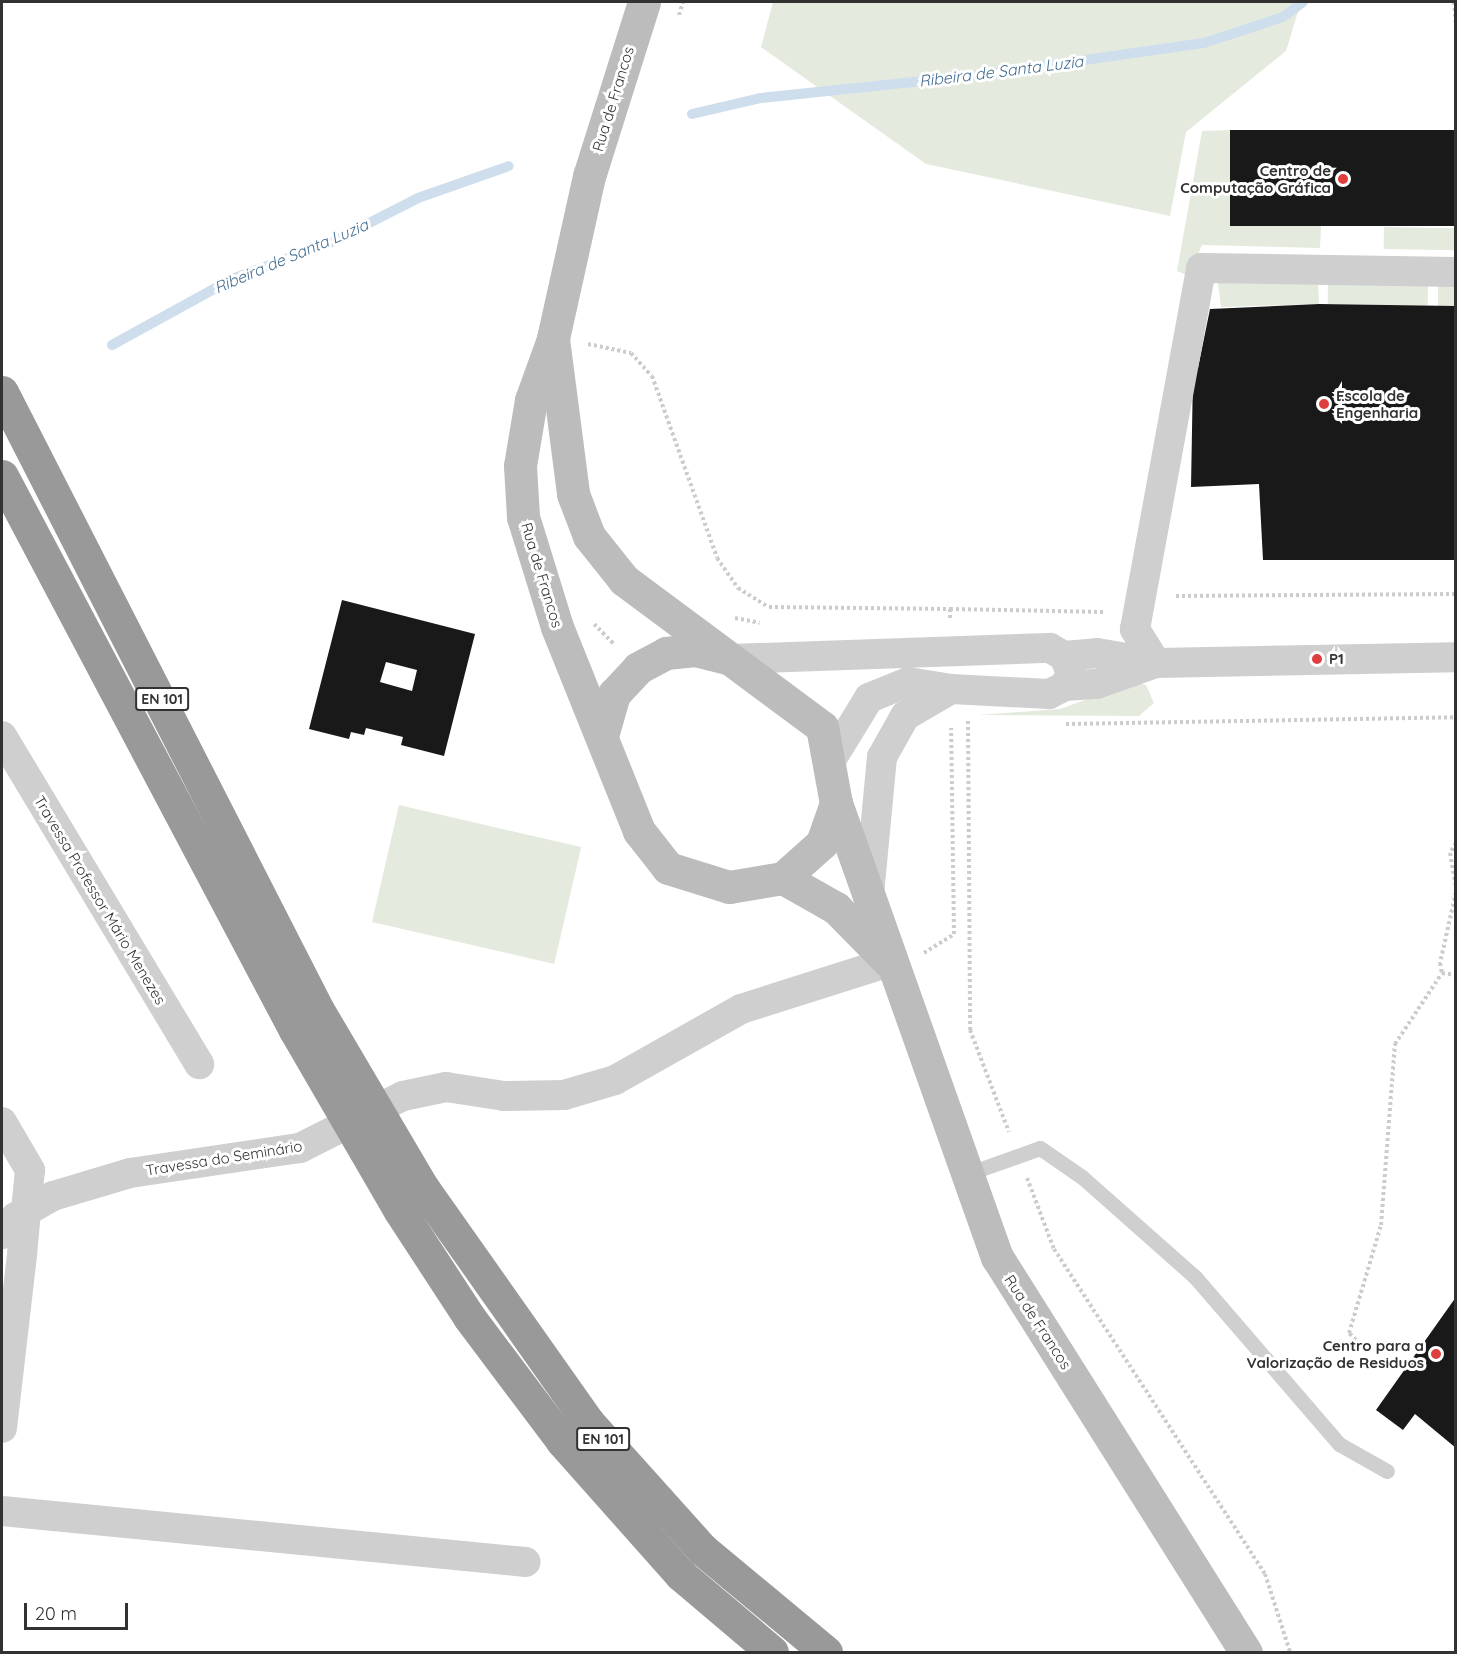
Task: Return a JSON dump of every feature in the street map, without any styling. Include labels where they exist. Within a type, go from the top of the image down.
[{"type":"highway","name":"EN 101","points":[[2,392],[400,1211],[469,1317],[562,1441],[681,1575],[772,1653]]},
{"type":"highway","name":"EN 101","points":[[2,476],[306,1020],[423,1188],[588,1422],[704,1550],[825,1653]]},
{"type":"street","name":"Rua de Francos","points":[[644,2],[589,176],[569,341],[573,494],[590,536],[624,580],[822,727],[831,760],[836,803],[869,895],[889,962],[997,1257],[1246,1653]]},
{"type":"street","points":[[1156,663],[1135,629],[1201,268],[1455,272]]},
{"type":"street","name":"Rua de Francos","points":[[569,341],[531,400],[520,466],[523,517],[557,627],[639,831],[668,868],[729,887],[783,878],[822,843],[836,803]]},
{"type":"street","points":[[731,659],[1050,648],[1064,656],[1097,653],[1156,663],[1455,657]]},
{"type":"street","name":"Rua de Francos","points":[[602,736],[614,694],[638,668],[666,653],[696,650],[731,659]]},
{"type":"street","points":[[1064,656],[1071,673],[1065,686]]},
{"type":"street","points":[[831,760],[869,698],[908,682],[951,688],[1049,694],[1065,686],[1097,684],[1156,663]]},
{"type":"street","points":[[869,895],[882,757],[905,716],[951,688]]},
{"type":"street","name":"Travessa Professor Mário Menezes","points":[[2,736],[199,1064]]},
{"type":"street","name":"Rua de Francos","points":[[783,878],[836,908],[889,962]]},
{"type":"street","name":"Travessa do Seminário","points":[[12,1244],[16,1217],[52,1196],[130,1173],[300,1148],[403,1096],[446,1087],[504,1096],[564,1095],[615,1080],[741,1009],[889,962]]},
{"type":"street","points":[[2,1122],[30,1170],[12,1244],[2,1428]]},
{"type":"street","points":[[2,1510],[526,1562]]},
{"type":"lane","points":[[967,1174],[1040,1148],[1082,1177],[1195,1277],[1323,1429],[1363,1460],[1387,1471]]},
{"type":"path","points":[[1454,2],[1455,26]]},
{"type":"path","points":[[569,341],[583,355]]},
{"type":"path","points":[[950,609],[1138,613],[1170,603],[1177,593],[1455,594]]},
{"type":"path","points":[[725,612],[765,624]]},
{"type":"path","points":[[557,627],[591,622],[638,668]]},
{"type":"path","points":[[1063,724],[1455,717]]},
{"type":"path","points":[[951,725],[980,725]]},
{"type":"path","points":[[1455,843],[1455,886]]},
{"type":"path","points":[[1360,1344],[1349,1333],[1381,1225],[1395,1044],[1442,973],[1447,917],[1455,892]]},
{"type":"path","points":[[1442,973],[1455,975]]},
{"type":"shaded area","points":[[773,2],[1301,2],[1286,51],[1186,132],[1170,216],[926,164],[761,47]]},
{"type":"shaded area","points":[[1230,130],[1230,226],[1321,226],[1320,248],[1202,245],[1189,276],[1177,271],[1202,131]]},
{"type":"shaded area","points":[[1384,227],[1455,228],[1455,250],[1384,249]]},
{"type":"shaded area","points":[[1218,283],[1318,284],[1319,304],[1221,307]]},
{"type":"shaded area","points":[[1328,284],[1428,286],[1428,306],[1328,304]]},
{"type":"shaded area","points":[[1438,285],[1455,285],[1455,306],[1438,306]]},
{"type":"shaded area","points":[[1134,682],[1146,685],[1154,703],[1139,716],[978,715],[1060,709]]},
{"type":"shaded area","points":[[399,805],[581,847],[554,964],[372,922]]},
{"type":"building","name":"Centro de Computação Gráfica","points":[[1230,130],[1456,130],[1456,226],[1230,226]]},
{"type":"building","name":"Escola de Engenharia","points":[[1319,304],[1456,306],[1456,560],[1263,560],[1259,484],[1191,487],[1193,373],[1198,368],[1210,309]]},
{"type":"building","points":[[342,600],[475,634],[444,756],[401,745],[403,737],[366,728],[364,735],[351,732],[349,739],[309,729]],"holes":[[[386,662],[417,670],[412,691],[380,682]]]},
{"type":"building","name":"Centro para a Valorização de Residuos","points":[[1456,1297],[1456,1448],[1415,1414],[1403,1430],[1376,1410]]},
{"type":"waterway","name":"Ribeira de Santa Luzia","points":[[692,114],[761,98],[979,75],[1204,43],[1283,17],[1303,2]]},
{"type":"waterway","name":"Ribeira de Santa Luzia","points":[[112,345],[232,279],[334,241],[418,198],[509,166]]},
{"type":"place","name":"Centro de Computação Gráfica","points":[[1343,179]]},
{"type":"place","name":"Escola de Engenharia","points":[[1324,404]]},
{"type":"place","name":"P1","points":[[1317,659]]},
{"type":"place","name":"Centro para a Valorização de Residuos","points":[[1436,1354]]}]
